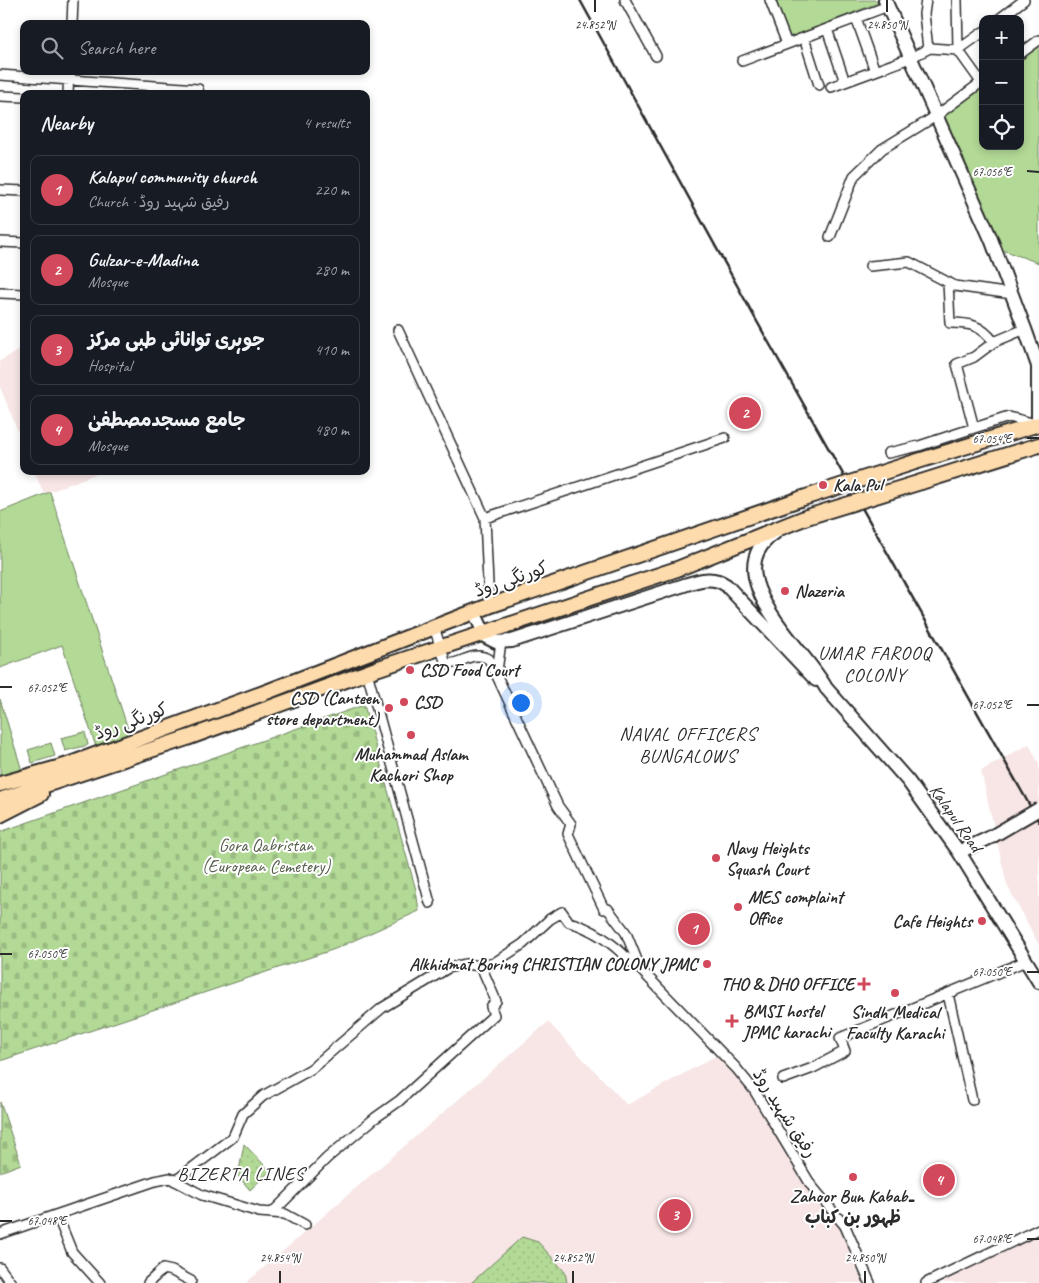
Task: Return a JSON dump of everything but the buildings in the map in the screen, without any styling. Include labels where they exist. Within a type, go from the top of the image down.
[{"type":"main road","name":"کورنگی روڈ","points":[[0,784],[65,766],[269,691],[489,606],[800,499],[1038,424]]},
{"type":"main road","points":[[784,526],[807,517],[1039,445]]},
{"type":"main road","name":"کورنگی روڈ","points":[[0,800],[63,781],[367,672],[676,569],[784,526]]},
{"type":"main road","points":[[0,815],[11,811],[63,781]]},
{"type":"street","points":[[72,20],[73,0]]},
{"type":"street","points":[[625,0],[656,56]]},
{"type":"street","points":[[770,0],[787,44]]},
{"type":"street","points":[[926,0],[924,14],[928,49]]},
{"type":"street","points":[[957,0],[958,50],[979,78]]},
{"type":"street","points":[[1002,15],[1013,3],[1024,0]]},
{"type":"street","points":[[742,61],[856,18],[886,3],[991,239],[1012,294],[1038,367],[1038,424],[1009,417],[919,446],[888,453]]},
{"type":"street","points":[[856,18],[876,70]]},
{"type":"street","points":[[827,29],[845,82]]},
{"type":"street","points":[[831,87],[910,58],[928,49],[958,50],[979,35]]},
{"type":"street","points":[[804,38],[819,85]]},
{"type":"street","points":[[1024,51],[1039,40]]},
{"type":"street","points":[[0,75],[69,75],[198,90]]},
{"type":"street","points":[[68,90],[69,75]]},
{"type":"street","points":[[830,237],[854,176],[882,149],[936,116],[979,84]]},
{"type":"street","points":[[0,96],[20,97]]},
{"type":"street","points":[[0,190],[20,191]]},
{"type":"street","points":[[0,242],[20,243]]},
{"type":"street","points":[[870,266],[909,262],[955,286],[1012,294]]},
{"type":"street","points":[[948,282],[950,323],[971,323],[985,332],[994,342]]},
{"type":"street","points":[[0,293],[20,294]]},
{"type":"street","points":[[974,428],[957,364],[974,357],[994,342],[1025,329]]},
{"type":"street","points":[[398,330],[485,518],[489,606]]},
{"type":"street","points":[[485,518],[725,438]]},
{"type":"street","points":[[784,526],[768,537],[757,552],[753,564],[757,589],[764,603],[818,673],[826,688]]},
{"type":"street","points":[[474,612],[483,633],[492,640],[501,642],[529,636],[678,587],[712,579],[726,585],[811,677],[826,688]]},
{"type":"street","points":[[434,627],[446,664],[458,664],[466,656],[479,655],[489,659],[496,671]]},
{"type":"street","points":[[496,671],[501,642]]},
{"type":"street","name":"رفیق شہید روڈ","points":[[496,671],[558,806],[571,824],[568,834],[575,849],[604,909],[608,909],[626,933],[636,963],[754,1090],[811,1185],[845,1226],[870,1283]]},
{"type":"street","points":[[367,672],[430,903]]},
{"type":"street","name":"Kalapul Road","points":[[826,688],[899,769],[960,852],[1039,982]]},
{"type":"street","points":[[960,852],[1039,810]]},
{"type":"street","points":[[175,1181],[233,1137],[243,1114],[263,1096],[310,1070],[382,1008],[448,968],[465,964],[481,966],[494,963],[523,944],[550,919],[562,912],[569,922],[582,925],[604,938],[631,962],[636,963]]},
{"type":"street","points":[[783,1079],[813,1068],[845,1051],[840,1038],[1026,961]]},
{"type":"street","points":[[272,1213],[327,1158],[375,1118],[399,1101],[494,1015],[491,1007],[496,1001],[481,966]]},
{"type":"street","points":[[948,994],[972,1100]]},
{"type":"street","points":[[0,1234],[155,1181],[170,1178],[215,1200],[260,1212],[286,1214],[305,1225]]},
{"type":"street","points":[[57,1215],[72,1252],[100,1283]]},
{"type":"street","points":[[926,1283],[1039,1229]]},
{"type":"street","points":[[0,1268],[11,1283]]},
{"type":"street","points":[[148,1283],[163,1268],[191,1281]]},
{"type":"shaded area","points":[[20,349],[20,436],[0,387],[0,361]]},
{"type":"shaded area","points":[[36,475],[93,475],[44,494]]},
{"type":"shaded area","points":[[1029,744],[1039,764],[1039,945],[1007,885],[981,771]]},
{"type":"shaded area","points":[[548,1022],[627,1105],[721,1053],[736,1068],[811,1185],[845,1226],[870,1283],[246,1283]]},
{"type":"shaded area","points":[[1039,1232],[1039,1283],[927,1283]]},
{"type":"green space","points":[[772,0],[877,0],[878,3],[788,38]]},
{"type":"green space","points":[[1039,41],[1039,263],[994,247],[936,116],[979,85],[979,150],[1024,150],[1024,51]]},
{"type":"green space","points":[[50,492],[132,741],[98,753],[62,645],[0,668],[0,512]]},
{"type":"green space","points":[[0,699],[24,777],[0,783]]},
{"type":"green space","name":"Gora Qabristan (European Cemetery)","points":[[364,705],[416,890],[419,911],[335,949],[0,1061],[0,832]]},
{"type":"green space","points":[[85,732],[88,745],[65,751],[61,738]]},
{"type":"green space","points":[[51,743],[55,756],[32,763],[28,750]]},
{"type":"green space","points":[[0,1102],[21,1164],[0,1172]]},
{"type":"green space","points":[[244,1144],[270,1171],[250,1190],[238,1176]]},
{"type":"green space","points":[[522,1237],[538,1242],[565,1272],[567,1283],[471,1283]]},
{"type":"railway","points":[[580,0],[755,318],[1039,822]]},
{"type":"place","name":"Gulzar-e-Madina","points":[[745,413]]},
{"type":"place","name":"Kala Pul","points":[[823,485]]},
{"type":"place","name":"Nazeria","points":[[785,591]]},
{"type":"place","name":"CSD Food Court","points":[[410,670]]},
{"type":"place","name":"CSD","points":[[404,702]]},
{"type":"place","name":"CSD (Canteen store department)","points":[[389,708]]},
{"type":"place","name":"Muhammad Aslam Kachori Shop","points":[[411,735]]},
{"type":"place","name":"Navy Heights Squash Court","points":[[716,858]]},
{"type":"place","name":"MES complaint Office","points":[[738,907]]},
{"type":"place","name":"Cafe Heights","points":[[982,921]]},
{"type":"place","name":"Kalapul community church","points":[[694,929]]},
{"type":"place","name":"Alkhidmat Boring CHRISTIAN COLONY JPMC","points":[[707,964]]},
{"type":"place","name":"THO & DHO OFFICE","points":[[864,984]]},
{"type":"place","name":"Sindh Medical Faculty Karachi","points":[[895,993]]},
{"type":"place","name":"BMSI hostel JPMC karachi","points":[[732,1021]]},
{"type":"place","name":"Zahoor Bun Kabab۔ ظہور بن کباب","points":[[853,1177]]},
{"type":"place","name":"جامع مسجدمصطفیٰ","points":[[939,1180]]},
{"type":"place","name":"جوہری توانائی طبی مرکز","points":[[675,1215]]},
{"type":"district","name":"UMAR FAROOQ COLONY","points":[[875,663]]},
{"type":"district","name":"NAVAL OFFICERS BUNGALOWS","points":[[688,744]]},
{"type":"district","name":"BIZERTA LINES","points":[[241,1173]]}]
